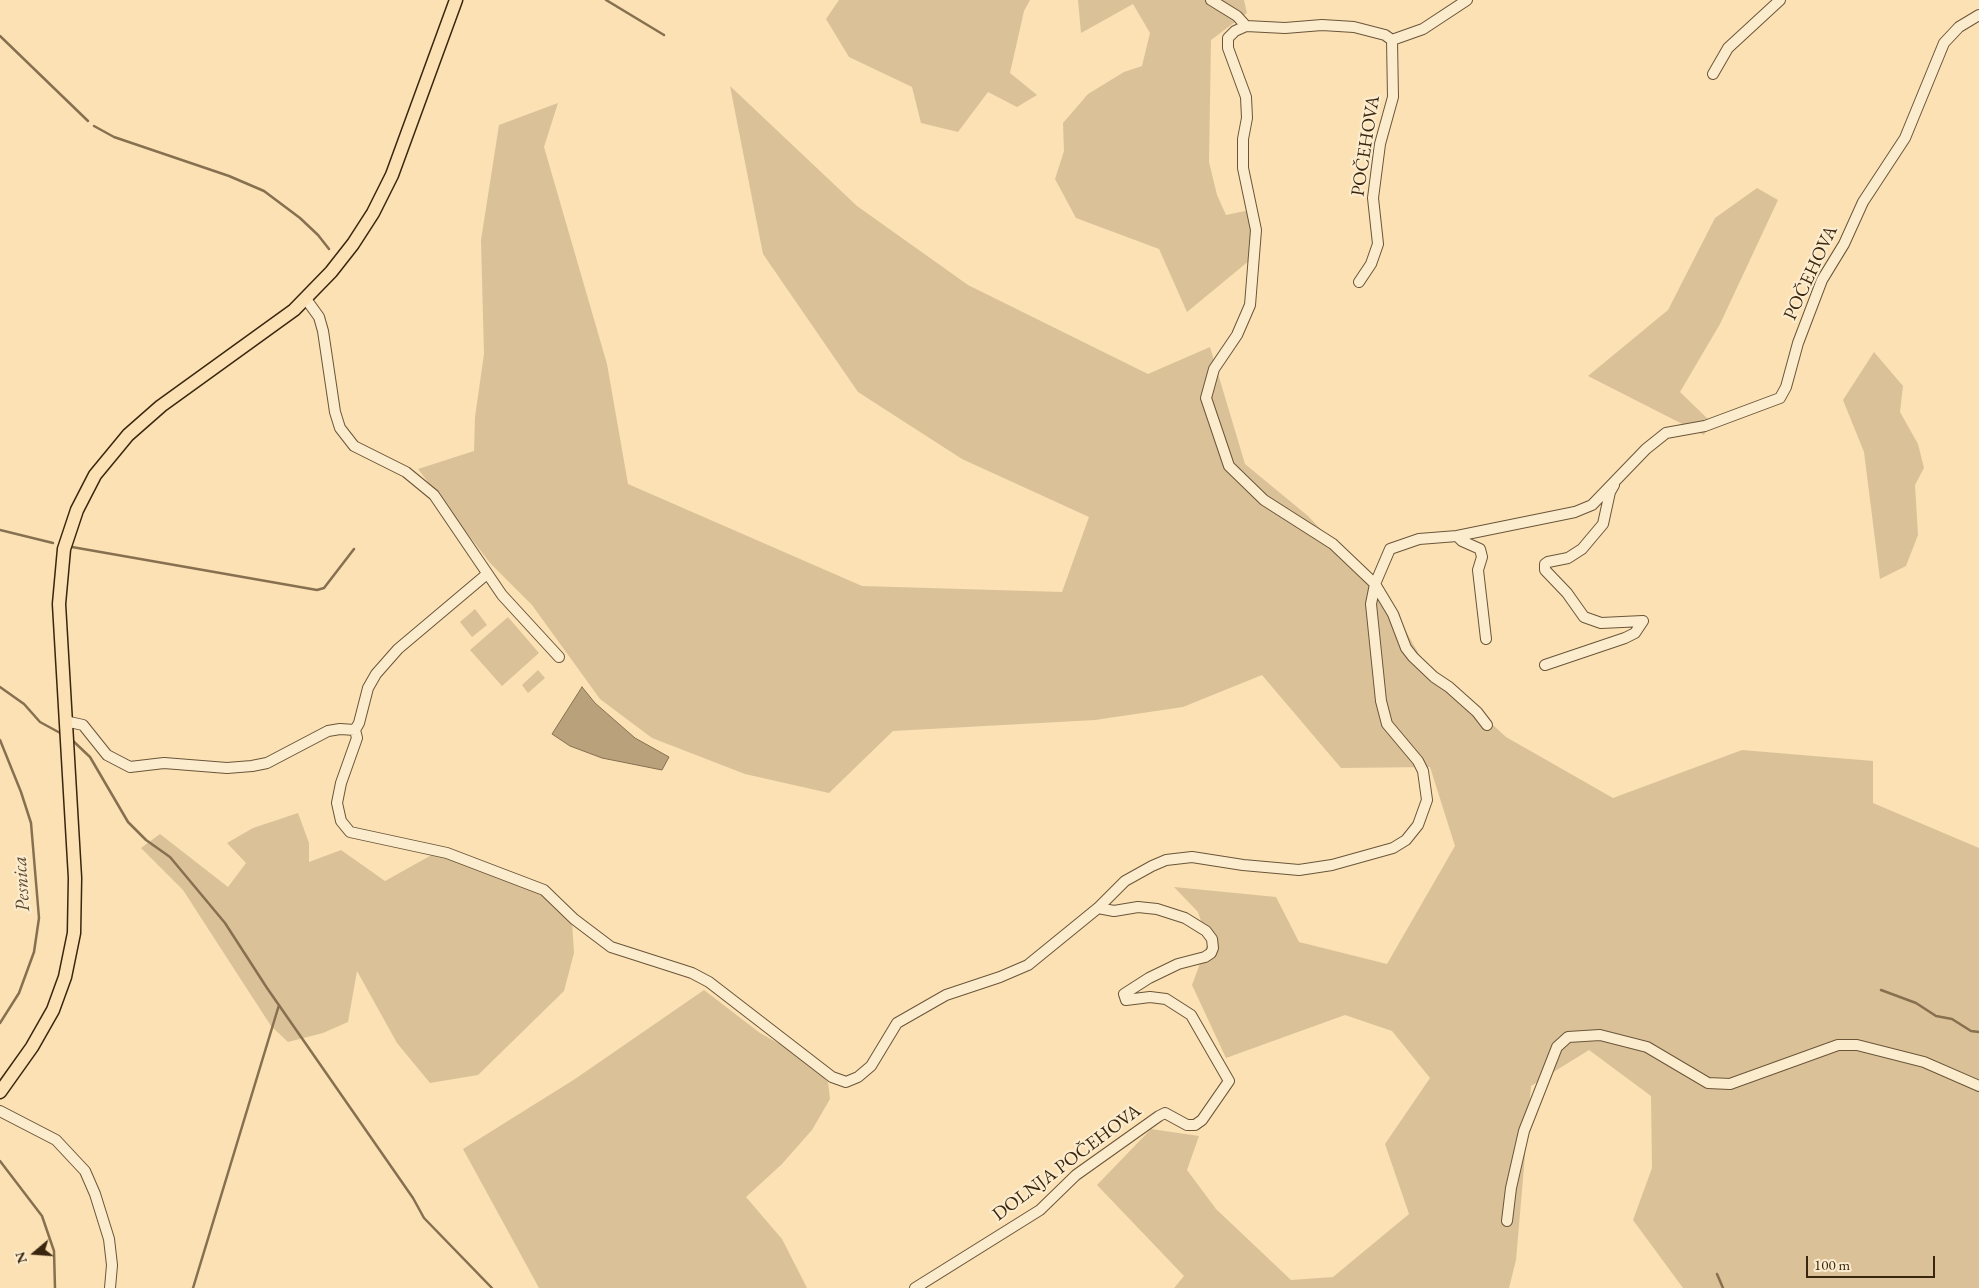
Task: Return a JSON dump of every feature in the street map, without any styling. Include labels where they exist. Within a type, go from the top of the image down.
[{"type":"main road","points":[[0,1092],[32,1047],[53,1010],[65,977],[72,946],[75,917],[75,878],[59,623],[60,584],[70,529],[90,484],[120,443],[149,416],[257,339],[306,299],[354,244],[383,194],[405,143],[456,0]]},
{"type":"street","points":[[1210,0],[1237,16],[1246,26]]},
{"type":"street","points":[[1467,0],[1423,29],[1392,40],[1385,35],[1354,27],[1246,26],[1235,30],[1228,38],[1228,48],[1246,97],[1247,118],[1243,139],[1243,168],[1256,230],[1250,306],[1237,335],[1214,369],[1206,398],[1229,466],[1264,500],[1333,544],[1375,584],[1393,614],[1406,648],[1413,657],[1428,673],[1450,688],[1477,712],[1487,725]]},
{"type":"street","points":[[1713,74],[1728,48],[1780,0]]},
{"type":"street","name":"POČEHOVA","points":[[1375,584],[1390,549],[1395,545],[1419,539],[1457,536],[1575,512],[1592,505],[1646,449],[1666,433],[1705,426],[1780,398],[1786,387],[1798,343],[1822,280],[1844,244],[1863,202],[1905,138],[1944,43],[1959,28],[1979,15]]},
{"type":"street","name":"POČEHOVA","points":[[1359,282],[1371,264],[1378,244],[1373,198],[1380,144],[1393,97],[1392,40]]},
{"type":"street","points":[[306,299],[319,318],[323,331],[335,412],[340,428],[354,446],[406,472],[434,495],[502,595],[559,657]]},
{"type":"street","name":"POČEHOVA","points":[[1545,666],[1625,638],[1635,633],[1643,621],[1600,623],[1584,617],[1567,593],[1545,570],[1545,564],[1548,562],[1568,558],[1582,549],[1603,524],[1610,492],[1619,476]]},
{"type":"street","points":[[1457,536],[1462,541],[1480,549],[1482,557],[1478,577],[1486,639]]},
{"type":"street","points":[[487,574],[398,650],[376,674],[368,688],[359,723],[355,730],[357,738],[341,783],[337,803],[341,821],[350,832],[447,853],[544,890],[574,919],[611,947],[692,973],[709,982],[832,1077],[841,1081],[858,1077],[871,1066],[897,1023],[946,995],[1024,967],[1052,948],[1132,876],[1166,860],[1192,857],[1243,865],[1300,870],[1332,865],[1372,854],[1393,848],[1406,840],[1423,814],[1426,800],[1426,785],[1418,762],[1386,724],[1381,701],[1371,604],[1375,584]]},
{"type":"street","points":[[65,726],[83,725],[107,755],[130,767],[164,763],[226,768],[252,766],[267,763],[328,731],[340,729],[355,730]]},
{"type":"street","name":"DOLNJA POČEHOVA","points":[[915,1288],[1040,1210],[1076,1175],[1159,1116],[1165,1113],[1188,1125],[1195,1125],[1202,1120],[1229,1081],[1191,1014],[1166,999],[1150,997],[1126,1000],[1124,994],[1149,978],[1178,964],[1206,957],[1213,948],[1212,939],[1206,930],[1185,918],[1157,909],[1138,907],[1114,911],[1098,908]]},
{"type":"street","points":[[1507,1221],[1511,1188],[1524,1131],[1557,1047],[1568,1037],[1600,1035],[1647,1047],[1708,1083],[1730,1084],[1838,1045],[1857,1045],[1924,1062],[1979,1086]]},
{"type":"street","points":[[0,1111],[56,1140],[85,1171],[95,1194],[109,1239],[112,1265],[110,1288]]},
{"type":"shaded area","points":[[839,0],[1030,0],[1024,11],[1010,73],[1037,95],[1017,107],[988,92],[958,132],[921,123],[912,87],[849,57],[826,19]]},
{"type":"shaded area","points":[[1078,0],[1244,0],[1247,13],[1211,40],[1209,162],[1217,195],[1226,215],[1250,210],[1252,235],[1250,260],[1187,312],[1159,249],[1076,218],[1055,179],[1064,151],[1063,123],[1088,94],[1124,72],[1142,66],[1150,33],[1133,4],[1081,33]]},
{"type":"shaded area","points":[[730,86],[857,206],[968,285],[1148,374],[1210,347],[1245,464],[1308,516],[1386,597],[1423,661],[1506,737],[1613,798],[1742,750],[1873,761],[1873,803],[1979,848],[1979,1288],[1683,1288],[1633,1220],[1652,1168],[1651,1096],[1589,1050],[1531,1086],[1516,1260],[1509,1288],[1174,1288],[1184,1276],[1097,1185],[1151,1129],[1199,1136],[1187,1170],[1216,1209],[1291,1280],[1333,1277],[1409,1214],[1385,1144],[1430,1078],[1392,1031],[1345,1015],[1226,1058],[1192,985],[1208,942],[1198,912],[1174,887],[1276,897],[1299,942],[1387,964],[1455,846],[1430,767],[1341,768],[1262,675],[1183,707],[1095,720],[893,731],[829,793],[745,774],[652,738],[600,699],[532,605],[490,563],[418,469],[474,451],[475,417],[484,354],[481,240],[499,125],[558,103],[544,147],[607,364],[628,484],[862,586],[1062,592],[1089,517],[962,459],[858,392],[763,254]]},
{"type":"shaded area","points":[[1757,188],[1778,200],[1720,324],[1680,392],[1710,421],[1704,435],[1588,376],[1668,310],[1715,218]]},
{"type":"shaded area","points":[[1874,352],[1903,386],[1900,412],[1918,444],[1924,468],[1915,485],[1918,535],[1906,566],[1880,579],[1864,452],[1843,400]]},
{"type":"shaded area","points":[[475,609],[487,625],[472,637],[460,622]]},
{"type":"shaded area","points":[[508,617],[539,653],[502,686],[470,650]]},
{"type":"shaded area","points":[[538,670],[545,678],[528,693],[522,685]]},
{"type":"shaded area","points":[[582,687],[595,703],[635,738],[669,757],[662,770],[602,758],[570,746],[552,734]]},
{"type":"shaded area","points":[[298,813],[309,843],[309,862],[341,850],[385,881],[437,852],[542,892],[572,922],[574,953],[564,991],[478,1075],[430,1083],[397,1043],[357,971],[348,1022],[323,1033],[288,1042],[271,1026],[183,890],[141,848],[160,834],[228,887],[246,863],[227,843],[253,828]]},
{"type":"shaded area","points":[[704,990],[760,1033],[796,1053],[828,1082],[830,1099],[812,1130],[782,1164],[746,1197],[782,1239],[807,1288],[539,1288],[463,1149],[575,1079]]},
{"type":"waterway","points":[[606,0],[664,35]]},
{"type":"waterway","points":[[0,36],[88,121]]},
{"type":"waterway","points":[[94,126],[114,137],[229,176],[264,191],[300,218],[318,235],[329,249]]},
{"type":"waterway","points":[[0,530],[53,543]]},
{"type":"waterway","points":[[72,547],[317,590],[324,588],[354,549]]},
{"type":"waterway","points":[[0,687],[24,704],[40,722],[62,734]]},
{"type":"waterway","points":[[71,739],[90,757],[128,822],[146,840],[170,857],[225,923],[267,988],[413,1198],[424,1218],[492,1288]]},
{"type":"waterway","name":"Pesnica","points":[[0,740],[31,823],[39,918],[34,952],[19,993],[0,1023]]},
{"type":"waterway","points":[[1881,990],[1916,1003],[1936,1016],[1952,1019],[1971,1031],[1979,1032]]},
{"type":"waterway","points":[[193,1288],[279,1005]]},
{"type":"waterway","points":[[0,1161],[42,1216],[54,1251],[55,1288]]},
{"type":"waterway","points":[[1717,1274],[1723,1288]]}]
